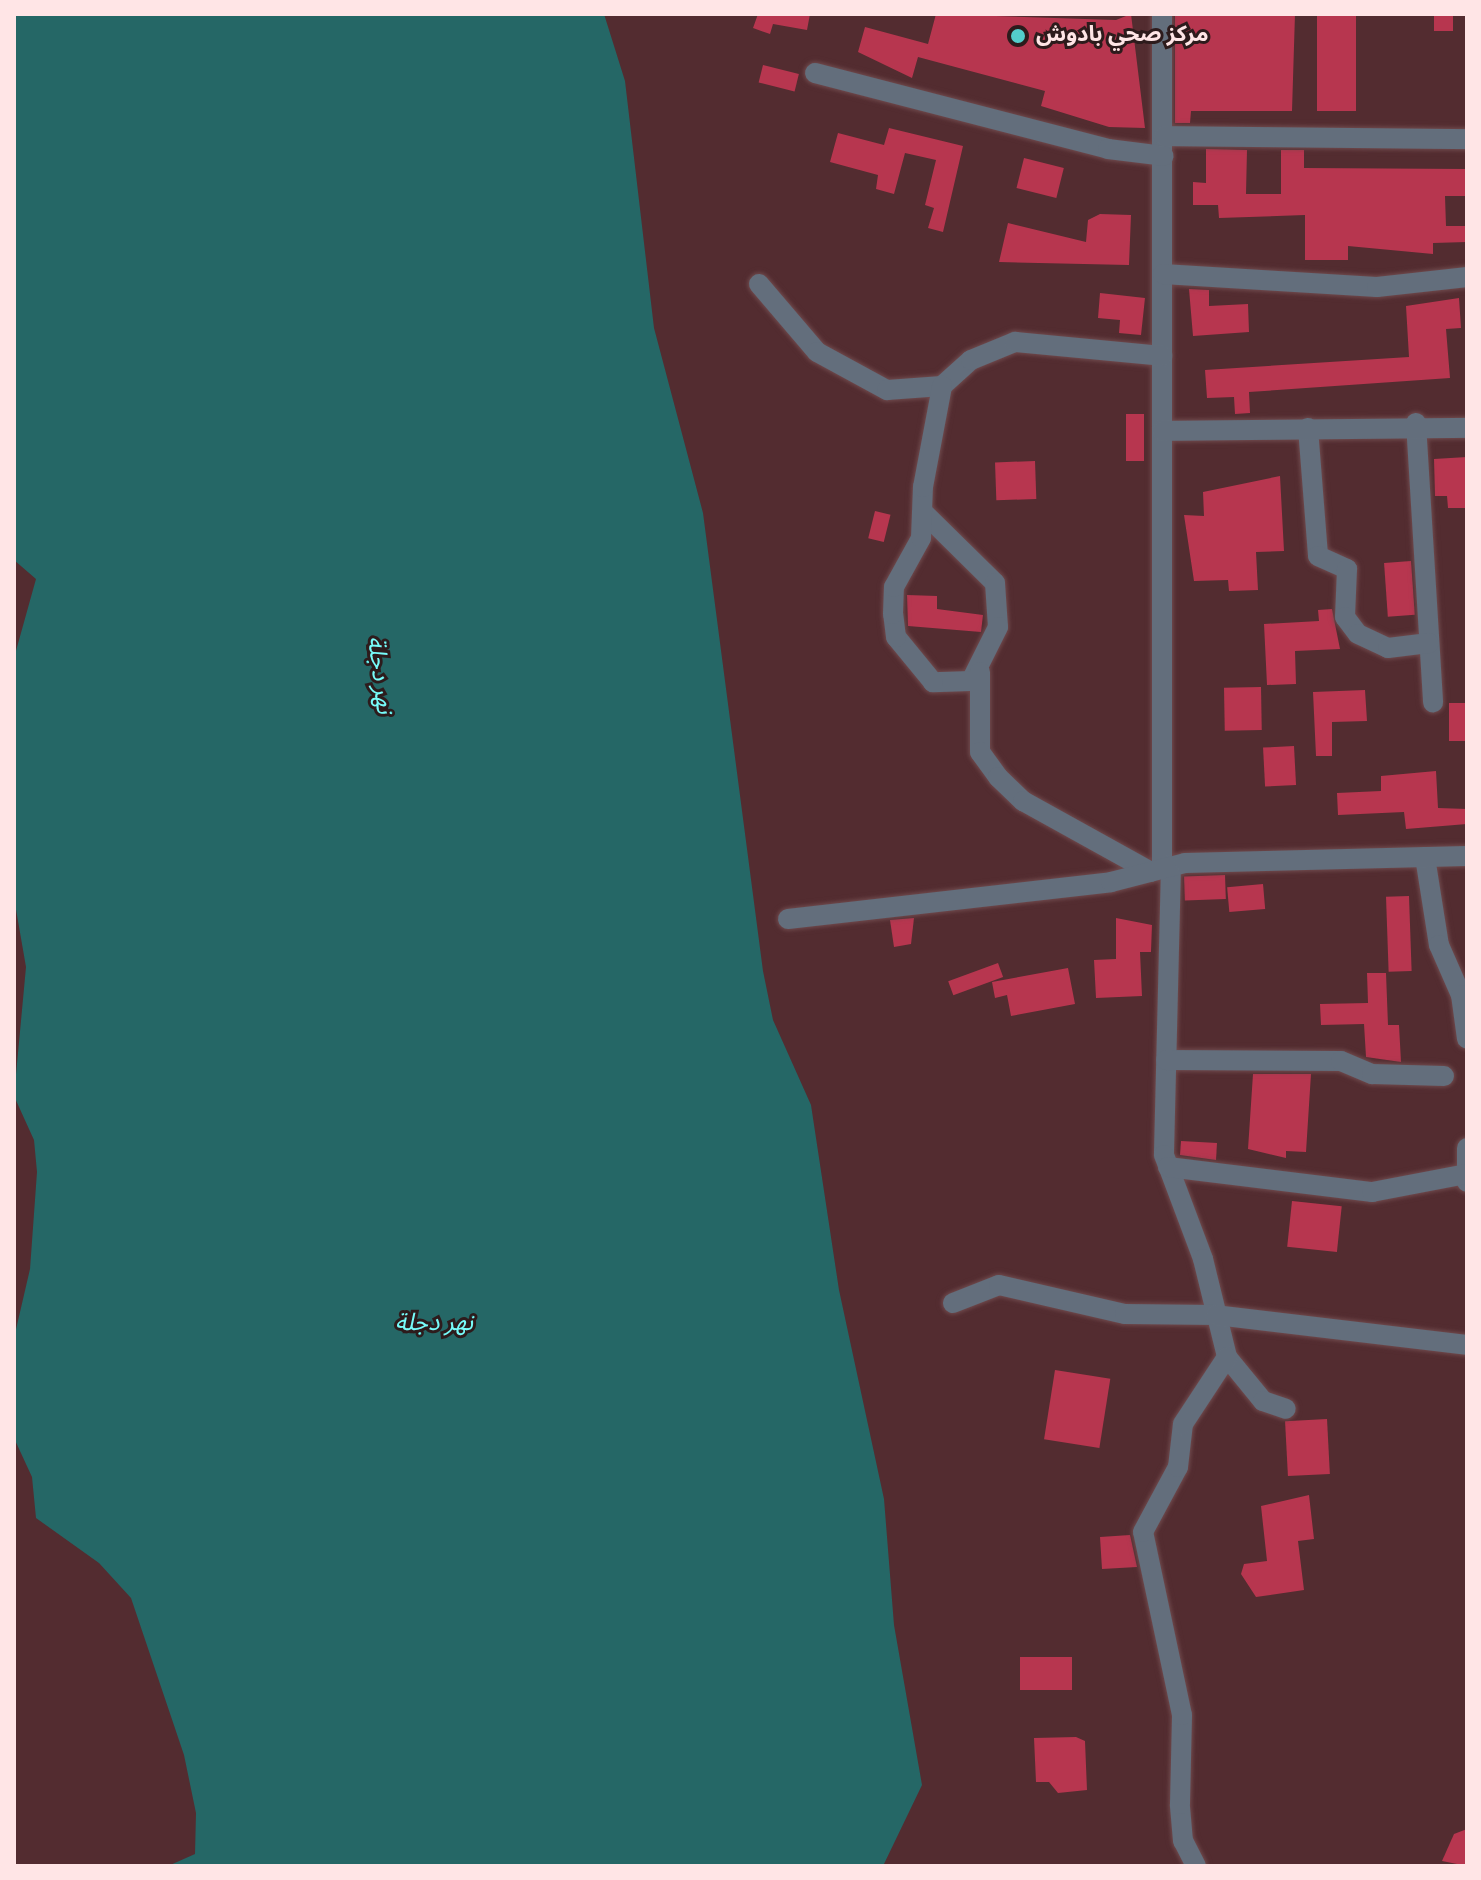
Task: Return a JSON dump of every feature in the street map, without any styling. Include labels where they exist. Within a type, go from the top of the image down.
[{"type":"street","points":[[1162,14],[1161,869],[1168,1167],[1227,1357],[1263,1401],[1286,1409]]},
{"type":"street","points":[[815,73],[1108,149],[1467,139]]},
{"type":"street","points":[[1163,274],[1377,287],[1467,277]]},
{"type":"street","points":[[759,284],[817,352],[855,378],[887,390],[942,386],[971,360],[1015,342],[1162,356]]},
{"type":"street","points":[[942,386],[921,538],[894,587],[896,637],[933,682],[971,681],[980,672]]},
{"type":"street","points":[[1162,431],[1416,423],[1467,428]]},
{"type":"street","points":[[1416,423],[1433,702]]},
{"type":"street","points":[[1308,428],[1318,556],[1347,569],[1345,617],[1358,634],[1388,648],[1429,643]]},
{"type":"street","points":[[923,512],[995,583],[998,627],[980,672],[980,752],[998,777],[1023,801],[1161,869]]},
{"type":"street","points":[[788,919],[1161,869],[1467,856]]},
{"type":"street","points":[[1425,857],[1439,945],[1461,995],[1467,1035]]},
{"type":"street","points":[[1166,1060],[1341,1061],[1372,1074],[1444,1076]]},
{"type":"street","points":[[1467,1148],[1467,1182]]},
{"type":"street","points":[[1168,1167],[1372,1192],[1466,1174]]},
{"type":"street","points":[[953,1303],[999,1285],[1125,1314],[1216,1315],[1467,1345]]},
{"type":"street","points":[[1196,1866],[1181,1817],[1182,1715],[1143,1532],[1178,1467],[1183,1424],[1227,1357]]},
{"type":"water","name":"نهر دجلة","points":[[14,14],[604,14],[625,81],[654,328],[703,513],[763,971],[773,1020],[811,1105],[839,1290],[884,1499],[894,1625],[922,1785],[883,1866],[168,1866],[195,1854],[196,1813],[184,1755],[131,1598],[99,1563],[36,1518],[32,1477],[14,1438],[14,1338],[30,1269],[37,1172],[34,1140],[14,1096],[26,967],[14,898],[14,658],[36,579],[14,560]]},
{"type":"building","points":[[758,14],[810,14],[807,30],[773,24],[770,34],[753,28]]},
{"type":"building","points":[[936,14],[1116,20],[1131,14],[1145,128],[1109,127],[1041,106],[1045,91],[918,57],[912,78],[858,52],[865,27],[928,44]]},
{"type":"building","points":[[1175,14],[1295,14],[1292,111],[1191,111],[1190,123],[1175,123]]},
{"type":"building","points":[[1317,14],[1356,14],[1356,111],[1317,111]]},
{"type":"building","points":[[1434,14],[1453,14],[1453,31],[1434,31]]},
{"type":"building","points":[[763,65],[799,74],[795,91],[759,82]]},
{"type":"building","points":[[889,128],[963,146],[943,232],[928,228],[934,208],[925,205],[936,160],[905,153],[894,194],[876,189],[878,175],[830,162],[838,133],[884,145]]},
{"type":"building","points":[[1206,149],[1247,150],[1246,194],[1281,194],[1281,150],[1304,150],[1304,168],[1467,169],[1467,196],[1445,196],[1446,226],[1467,226],[1467,242],[1433,243],[1433,254],[1348,246],[1348,260],[1305,260],[1305,215],[1219,218],[1218,205],[1193,205],[1193,182],[1206,183]]},
{"type":"building","points":[[1024,158],[1064,168],[1056,198],[1017,188]]},
{"type":"building","points":[[1100,214],[1131,215],[1129,265],[999,262],[1008,223],[1086,242],[1088,220]]},
{"type":"building","points":[[1189,289],[1209,290],[1209,306],[1248,304],[1249,332],[1193,336]]},
{"type":"building","points":[[1100,293],[1145,298],[1141,335],[1119,333],[1120,320],[1098,318]]},
{"type":"building","points":[[1459,298],[1461,328],[1446,329],[1450,378],[1249,392],[1250,413],[1235,414],[1234,397],[1207,398],[1205,370],[1409,357],[1406,306]]},
{"type":"building","points":[[1126,414],[1144,414],[1144,461],[1126,461]]},
{"type":"building","points":[[1467,457],[1467,508],[1448,508],[1447,496],[1435,496],[1434,459]]},
{"type":"building","points":[[1035,461],[1036,499],[996,500],[995,462]]},
{"type":"building","points":[[1280,476],[1284,551],[1256,552],[1258,590],[1229,591],[1228,580],[1194,581],[1184,515],[1204,516],[1203,492]]},
{"type":"building","points":[[875,511],[891,515],[884,542],[868,538]]},
{"type":"building","points":[[1411,561],[1415,615],[1388,617],[1384,563]]},
{"type":"building","points":[[907,595],[937,596],[937,609],[983,615],[981,632],[908,626]]},
{"type":"building","points":[[1332,609],[1340,649],[1295,651],[1296,684],[1267,685],[1264,624],[1319,621],[1318,610]]},
{"type":"building","points":[[1261,687],[1262,730],[1225,731],[1224,688]]},
{"type":"building","points":[[1365,690],[1367,721],[1332,722],[1332,756],[1316,756],[1313,692]]},
{"type":"building","points":[[1449,703],[1467,703],[1467,741],[1449,741]]},
{"type":"building","points":[[1294,746],[1296,785],[1265,787],[1263,748]]},
{"type":"building","points":[[1436,771],[1438,808],[1467,809],[1467,824],[1406,829],[1404,812],[1338,815],[1337,793],[1381,791],[1381,776]]},
{"type":"building","points":[[1225,875],[1226,899],[1185,900],[1184,876]]},
{"type":"building","points":[[1263,884],[1265,909],[1229,912],[1227,887]]},
{"type":"building","points":[[1409,896],[1412,971],[1389,972],[1386,897]]},
{"type":"building","points":[[914,918],[911,944],[894,947],[890,920]]},
{"type":"building","points":[[1116,918],[1152,925],[1151,952],[1140,952],[1142,996],[1096,998],[1094,960],[1116,959]]},
{"type":"building","points":[[998,963],[1003,977],[953,995],[948,981]]},
{"type":"building","points":[[1068,968],[1075,1004],[1011,1016],[1007,995],[995,998],[992,982]]},
{"type":"building","points":[[1367,973],[1386,973],[1388,1025],[1399,1025],[1401,1062],[1366,1057],[1364,1024],[1321,1025],[1320,1004],[1368,1003]]},
{"type":"building","points":[[1253,1074],[1311,1074],[1306,1152],[1286,1151],[1286,1158],[1248,1149]]},
{"type":"building","points":[[1181,1141],[1217,1143],[1216,1160],[1180,1155]]},
{"type":"building","points":[[1292,1201],[1342,1206],[1337,1252],[1287,1247]]},
{"type":"building","points":[[1055,1370],[1110,1379],[1099,1448],[1044,1439]]},
{"type":"building","points":[[1327,1419],[1330,1474],[1288,1476],[1285,1421]]},
{"type":"building","points":[[1309,1495],[1314,1539],[1298,1541],[1304,1590],[1256,1597],[1241,1574],[1244,1564],[1267,1561],[1261,1506]]},
{"type":"building","points":[[1130,1535],[1137,1567],[1102,1569],[1100,1537]]},
{"type":"building","points":[[1020,1657],[1072,1657],[1072,1690],[1020,1690]]},
{"type":"building","points":[[1076,1737],[1085,1741],[1087,1790],[1058,1793],[1049,1782],[1036,1782],[1034,1738]]},
{"type":"building","points":[[1467,1829],[1467,1866],[1442,1861],[1454,1834]]},
{"type":"place","name":"مركز صحي بادوش","points":[[1018,36]]}]
